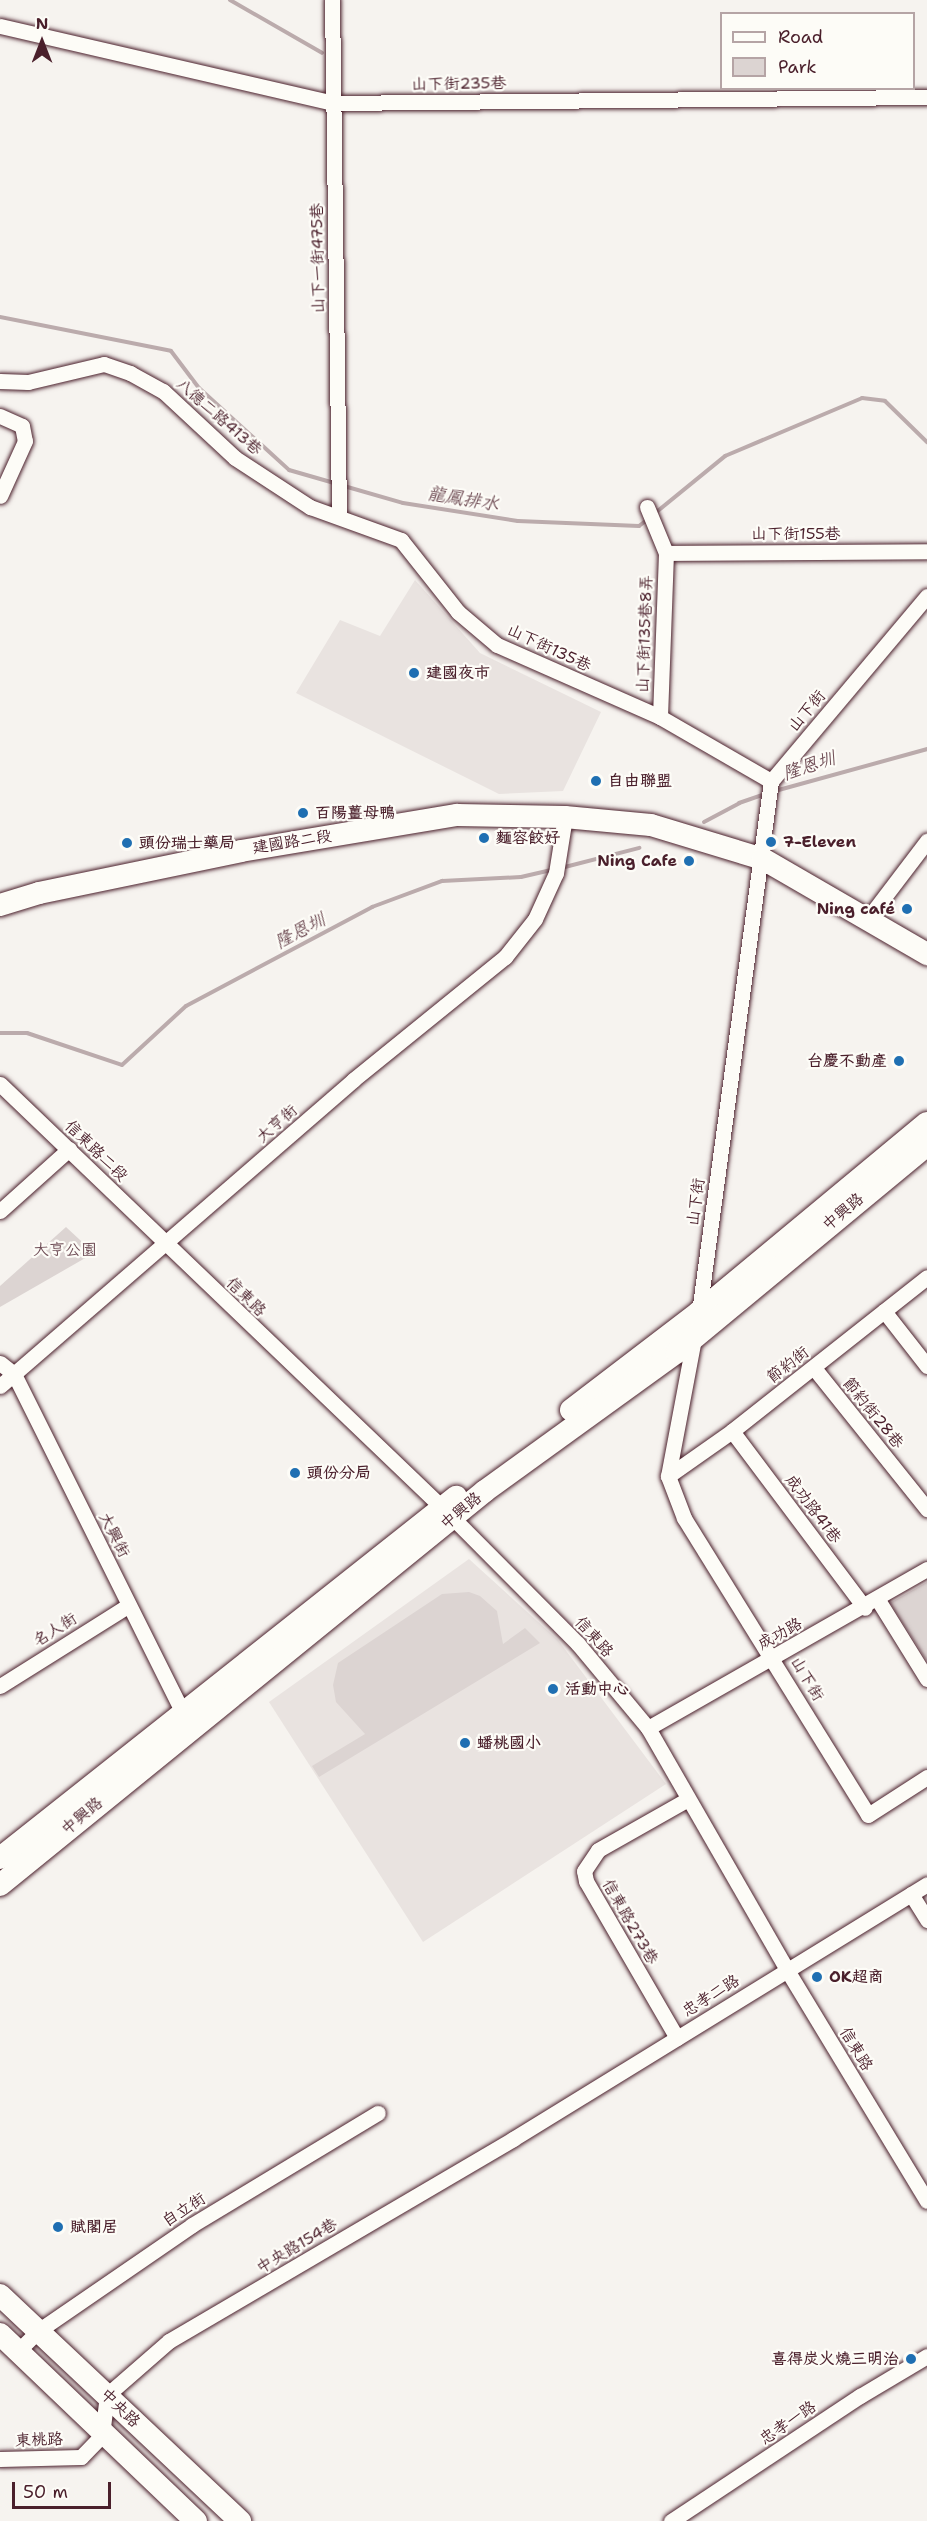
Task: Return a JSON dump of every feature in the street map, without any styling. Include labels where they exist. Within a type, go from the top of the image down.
[{"type":"street","name":"山下一街475巷","points":[[332,0],[339,508]]},
{"type":"street","name":"山下街235巷","points":[[0,26],[333,103],[927,97]]},
{"type":"street","name":"八德二路413巷","points":[[0,381],[28,382],[105,364],[130,373],[163,391],[235,458],[310,507],[339,508]]},
{"type":"street","points":[[0,416],[22,426],[25,441],[0,495]]},
{"type":"street","name":"山下街135巷","points":[[339,508],[401,540],[458,612],[497,645],[660,717],[771,789]]},
{"type":"street","points":[[648,509],[666,553]]},
{"type":"street","name":"山下街155巷","points":[[666,553],[927,551]]},
{"type":"street","name":"山下街135巷8弄","points":[[660,717],[666,553]]},
{"type":"street","name":"山下街","points":[[927,596],[771,789],[699,1312],[668,1476],[684,1518],[773,1658],[868,1815],[927,1777]]},
{"type":"street","name":"建國路二段","points":[[0,905],[39,892],[241,850],[457,815],[565,817],[651,825],[763,859],[869,917],[927,954]]},
{"type":"street","name":"大亨街","points":[[0,1386],[353,1080],[505,957],[535,919],[556,868],[565,817]]},
{"type":"street","points":[[869,917],[927,841]]},
{"type":"street","name":"信東路二段","points":[[0,1084],[165,1244]]},
{"type":"street","name":"中興路","points":[[0,1885],[447,1513],[699,1312],[927,1123]]},
{"type":"street","name":"中興路","points":[[0,1858],[182,1711],[447,1513],[693,1338],[927,1145]]},
{"type":"street","points":[[0,1211],[69,1149]]},
{"type":"street","name":"信東路","points":[[165,1244],[447,1513],[578,1644],[648,1728],[787,1970],[927,2201]]},
{"type":"street","name":"節約街","points":[[668,1476],[732,1431],[814,1368],[927,1277]]},
{"type":"street","points":[[884,1311],[927,1366]]},
{"type":"street","points":[[0,1364],[14,1374]]},
{"type":"street","name":"節約街28巷","points":[[814,1368],[927,1509]]},
{"type":"street","name":"大興街","points":[[14,1374],[182,1711]]},
{"type":"street","name":"成功路41巷","points":[[732,1431],[871,1604],[927,1679]]},
{"type":"street","name":"成功路","points":[[648,1728],[871,1604],[927,1569]]},
{"type":"street","name":"名人街","points":[[0,1686],[129,1605]]},
{"type":"street","name":"信東路273巷","points":[[677,2038],[586,1881],[584,1871],[598,1850],[688,1799]]},
{"type":"street","name":"忠孝二路","points":[[513,2139],[927,1884]]},
{"type":"street","points":[[911,1894],[927,1920]]},
{"type":"street","name":"自立街","points":[[18,2351],[38,2331],[192,2225],[378,2113]]},
{"type":"street","name":"中央路154巷","points":[[107,2395],[169,2341],[513,2139]]},
{"type":"street","name":"中央路","points":[[0,2295],[240,2521]]},
{"type":"street","name":"中央路","points":[[0,2334],[102,2435],[196,2521]]},
{"type":"street","name":"忠孝一路","points":[[671,2521],[860,2396],[927,2356]]},
{"type":"street","points":[[102,2435],[107,2395]]},
{"type":"street","name":"東桃路","points":[[0,2459],[81,2457],[102,2435]]},
{"type":"shaded area","name":"建國夜市","points":[[415,580],[480,653],[601,712],[563,791],[499,794],[296,693],[340,620],[380,636]]},
{"type":"shaded area","name":"蟠桃國小","points":[[469,1559],[558,1640],[666,1784],[423,1942],[269,1702]]},
{"type":"green space","name":"大亨公園","points":[[66,1227],[94,1253],[0,1307],[0,1286]]},
{"type":"green space","points":[[927,1582],[927,1661],[890,1603]]},
{"type":"green space","points":[[469,1592],[480,1596],[497,1611],[503,1644],[525,1628],[540,1643],[319,1777],[312,1766],[365,1734],[336,1702],[333,1685],[338,1663],[442,1594]]},
{"type":"waterway","points":[[230,0],[322,53]]},
{"type":"waterway","name":"龍鳳排水","points":[[0,317],[171,351],[199,388],[289,470],[334,483]]},
{"type":"waterway","name":"龍鳳排水","points":[[654,514],[725,456],[862,398],[885,401],[927,442]]},
{"type":"waterway","name":"龍鳳排水","points":[[344,486],[403,503],[518,521],[639,526],[648,519]]},
{"type":"waterway","name":"隆恩圳","points":[[775,791],[927,749]]},
{"type":"waterway","name":"隆恩圳","points":[[704,822],[739,803],[765,794]]},
{"type":"waterway","name":"隆恩圳","points":[[561,868],[639,848]]},
{"type":"waterway","name":"隆恩圳","points":[[0,1033],[27,1033],[122,1065],[186,1006],[372,907],[442,881],[521,877],[551,870]]},
{"type":"place","name":"建國夜市","points":[[414,673]]},
{"type":"place","name":"自由聯盟","points":[[596,781]]},
{"type":"place","name":"百陽薑母鴨","points":[[303,813]]},
{"type":"place","name":"麵容餃好","points":[[484,838]]},
{"type":"place","name":"7-Eleven","points":[[771,842]]},
{"type":"place","name":"頭份瑞士藥局","points":[[127,843]]},
{"type":"place","name":"Ning Cafe","points":[[689,861]]},
{"type":"place","name":"Ning café","points":[[907,909]]},
{"type":"place","name":"台慶不動產","points":[[899,1061]]},
{"type":"place","name":"頭份分局","points":[[295,1473]]},
{"type":"place","name":"活動中心","points":[[553,1689]]},
{"type":"place","name":"蟠桃國小","points":[[465,1743]]},
{"type":"place","name":"OK超商","points":[[817,1977]]},
{"type":"place","name":"賦閣居","points":[[58,2227]]},
{"type":"place","name":"喜得炭火燒三明治","points":[[911,2359]]}]
